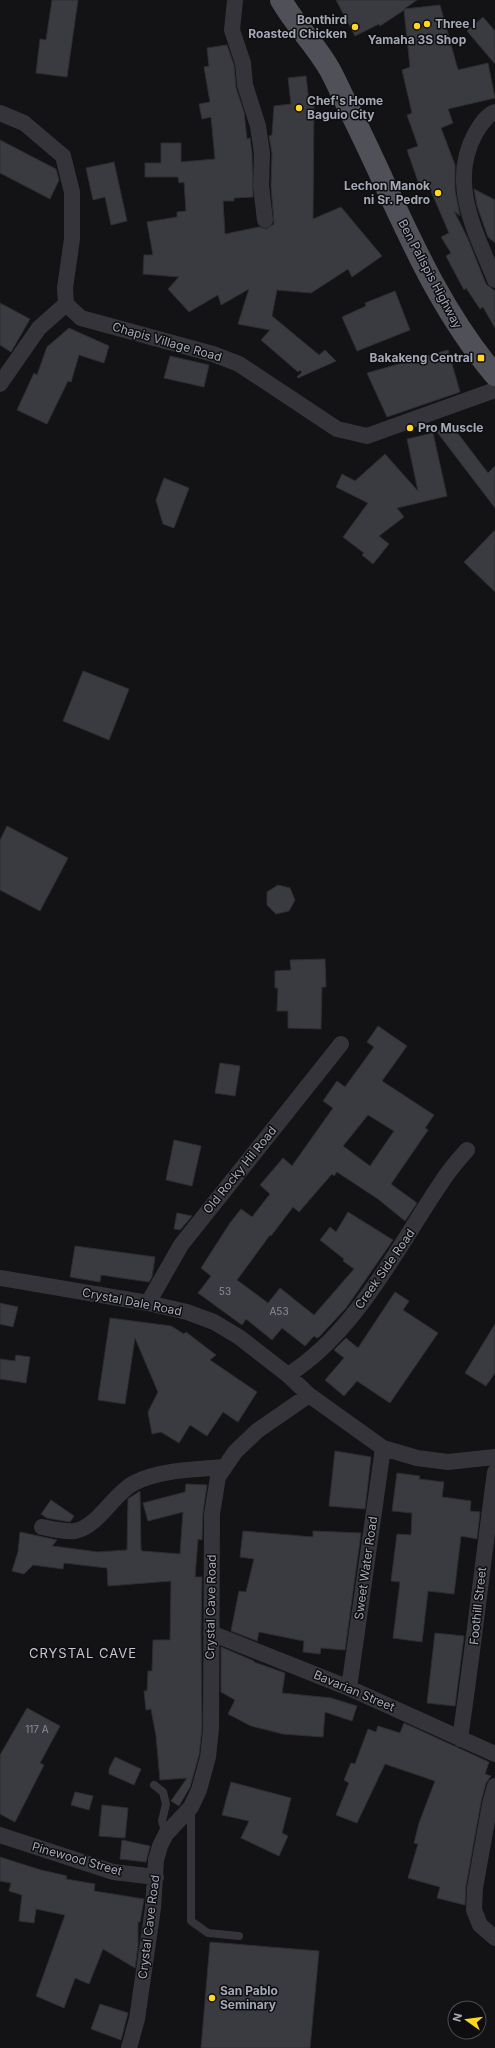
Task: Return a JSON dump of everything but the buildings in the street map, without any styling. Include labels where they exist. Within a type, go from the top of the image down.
[{"type":"main road","name":"Ben Palispis Highway","points":[[281,0],[330,70],[370,150],[410,239],[443,301],[468,342],[495,375]]},
{"type":"street","points":[[235,0],[232,30],[242,63],[245,84],[258,126],[262,153],[261,186],[265,220]]},
{"type":"street","points":[[495,112],[479,128],[467,150],[462,182],[467,208],[495,280]]},
{"type":"street","points":[[0,114],[24,123],[63,156],[72,192],[72,239],[65,288],[66,304],[39,328],[0,384]]},
{"type":"street","name":"Chapis Village Road","points":[[66,304],[81,318],[154,339],[182,344],[238,364],[337,429],[367,436],[495,390]]},
{"type":"street","name":"Old Rocky Hil Road","points":[[148,1303],[181,1245],[341,1044]]},
{"type":"street","name":"Creek Side Road","points":[[288,1375],[312,1359],[357,1309],[413,1229],[439,1185],[467,1150]]},
{"type":"street","name":"Crystal Dale Road","points":[[0,1278],[148,1303],[187,1312],[214,1322],[239,1337],[288,1375],[309,1395]]},
{"type":"street","points":[[309,1395],[383,1448],[417,1458],[448,1462],[495,1457]]},
{"type":"street","name":"Crystal Cave Road","points":[[129,2048],[137,2019],[153,1908],[156,1860],[160,1846],[166,1834],[191,1807],[204,1775],[208,1757],[211,1729],[212,1514],[218,1477],[224,1466],[235,1452],[257,1431],[286,1409],[309,1395]]},
{"type":"street","name":"Sweet Water Road","points":[[349,1688],[383,1448]]},
{"type":"street","points":[[42,1527],[64,1531],[84,1528],[120,1492],[133,1483],[158,1475],[224,1466]]},
{"type":"street","name":"Foothill Street","points":[[460,1739],[473,1650],[480,1578],[495,1472]]},
{"type":"street","name":"Bavarian Street","points":[[211,1633],[349,1688],[495,1754]]},
{"type":"street","points":[[495,1786],[490,1804],[475,1888],[474,1910],[480,1925],[495,1938]]},
{"type":"street","name":"Pinewood Street","points":[[0,1835],[113,1872],[156,1877]]},
{"type":"lane","points":[[154,1785],[163,1792],[166,1804],[162,1821],[166,1834]]},
{"type":"lane","points":[[191,1807],[191,1921],[208,1933],[239,1936]]},
{"type":"place","name":"Three I","points":[[427,24]]},
{"type":"place","name":"Yamaha 3S Shop","points":[[417,26]]},
{"type":"place","name":"Bonthird Roasted Chicken","points":[[355,27]]},
{"type":"place","name":"Chef's Home Baguio City","points":[[299,108]]},
{"type":"place","name":"Lechon Manok ni Sr. Pedro","points":[[438,193]]},
{"type":"place","name":"Bakakeng Central","points":[[481,358]]},
{"type":"place","name":"Pro Muscle","points":[[410,428]]},
{"type":"place","name":"San Pablo Seminary","points":[[212,1998]]},
{"type":"district","name":"CRYSTAL CAVE","points":[[83,1653]]}]
